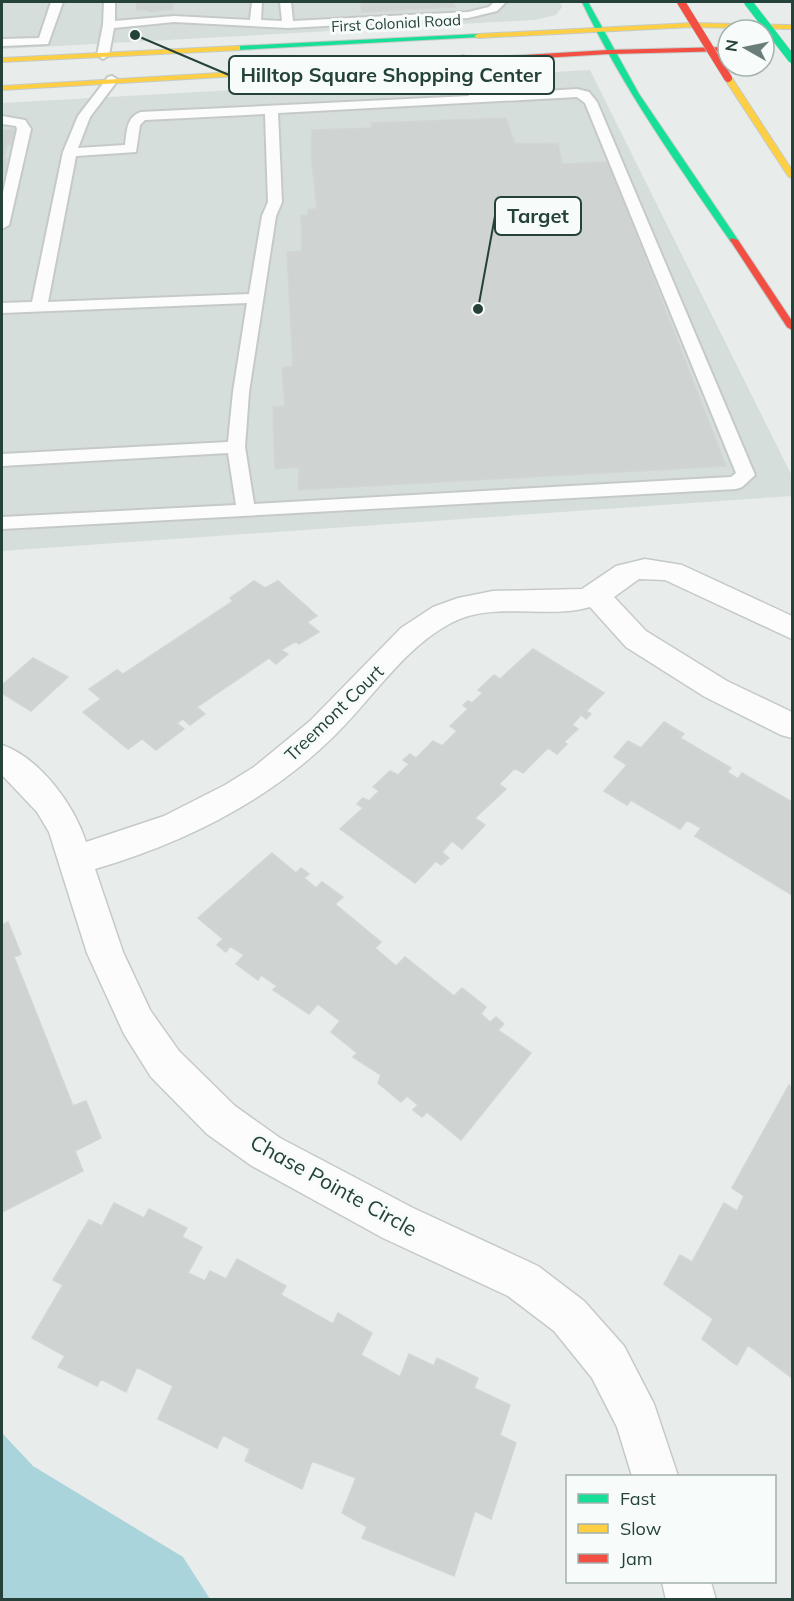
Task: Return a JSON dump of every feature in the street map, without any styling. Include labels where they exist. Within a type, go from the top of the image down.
[{"type":"main road","points":[[585,2],[609,52],[635,94],[792,327]]},
{"type":"main road","points":[[681,2],[792,176]]},
{"type":"main road","points":[[748,2],[792,60]]},
{"type":"main road","name":"First Colonial Road","points":[[2,60],[692,25],[792,27]]},
{"type":"main road","points":[[112,80],[124,69],[136,65],[187,60],[252,46]]},
{"type":"main road","points":[[2,86],[609,52],[716,49]]},
{"type":"main road","points":[[776,49],[792,49]]},
{"type":"main road","points":[[2,86],[28,77],[83,69],[97,62],[103,55]]},
{"type":"street","points":[[792,628],[682,576],[657,568],[634,570],[619,577],[596,595],[636,639],[716,689],[792,726]]},
{"type":"street","name":"Treemont Court","points":[[75,860],[126,846],[175,828],[219,806],[270,774],[321,730],[418,629],[443,614],[471,605],[582,599],[596,595]]},
{"type":"street","name":"Chase Pointe Circle","points":[[2,758],[18,770],[49,802],[65,830],[105,953],[137,1022],[165,1064],[221,1120],[266,1152],[398,1223],[523,1281],[569,1316],[608,1362],[638,1420],[655,1475]]},
{"type":"street","points":[[687,1583],[691,1599]]},
{"type":"lane","points":[[2,43],[44,41],[57,2]]},
{"type":"lane","points":[[103,55],[109,25],[110,2]]},
{"type":"lane","points":[[255,25],[257,2]]},
{"type":"lane","points":[[286,2],[288,25]]},
{"type":"lane","points":[[109,25],[207,16],[255,25],[288,25],[468,15],[493,9],[500,2]]},
{"type":"lane","points":[[463,60],[476,99]]},
{"type":"lane","points":[[39,306],[70,152],[84,116],[112,80]]},
{"type":"lane","points":[[2,524],[736,483],[746,475],[591,102],[585,95],[577,93],[141,116],[134,124],[131,148],[70,152]]},
{"type":"lane","points":[[246,511],[236,447],[241,392],[269,216],[275,202],[271,109]]},
{"type":"lane","points":[[2,120],[20,123],[24,129],[2,225]]},
{"type":"lane","points":[[2,308],[256,298]]},
{"type":"lane","points":[[2,460],[236,447]]},
{"type":"shaded area","points":[[2,2],[560,2],[562,7],[556,15],[535,20],[2,49]]},
{"type":"shaded area","points":[[590,70],[792,476],[792,496],[2,551],[2,103]]},
{"type":"water","points":[[2,1433],[33,1466],[183,1557],[210,1599],[2,1599]]},
{"type":"building","points":[[137,2],[178,2],[173,3],[173,9],[148,12],[148,10],[136,10]]},
{"type":"building","points":[[360,2],[453,2],[455,7],[362,12]]},
{"type":"building","points":[[506,118],[515,144],[558,143],[562,164],[608,162],[726,466],[298,490],[299,467],[275,469],[273,407],[285,406],[282,368],[293,366],[287,252],[302,251],[301,216],[308,215],[308,209],[317,209],[311,154],[312,130],[372,128],[371,123]]},
{"type":"building","points":[[15,129],[11,145],[7,145],[4,159],[7,159],[5,167],[10,167],[9,174],[4,174],[2,184],[2,130]]},
{"type":"building","points":[[254,581],[265,588],[278,581],[317,616],[307,622],[319,632],[299,644],[296,641],[281,650],[288,654],[276,664],[269,658],[197,707],[205,714],[190,725],[183,719],[177,723],[184,729],[156,750],[142,739],[128,749],[83,712],[101,699],[89,689],[117,670],[123,674],[233,601],[230,598]]},
{"type":"building","points":[[533,649],[604,693],[586,711],[591,714],[586,719],[581,715],[572,725],[578,729],[564,742],[567,744],[557,754],[548,748],[523,773],[515,768],[499,784],[506,789],[475,818],[485,825],[462,849],[452,841],[442,852],[449,858],[441,865],[436,861],[415,883],[340,829],[363,808],[357,804],[363,798],[369,801],[379,791],[373,787],[390,771],[398,775],[409,764],[403,760],[410,754],[416,758],[433,741],[442,746],[457,731],[450,726],[468,709],[463,705],[468,701],[472,703],[483,693],[478,690],[494,675],[500,679]]},
{"type":"building","points":[[33,658],[68,677],[31,711],[2,693],[2,685]]},
{"type":"building","points":[[664,722],[684,734],[680,738],[731,768],[727,772],[738,779],[742,773],[792,802],[792,895],[695,836],[701,828],[687,820],[680,829],[631,800],[627,805],[604,791],[627,765],[614,757],[628,741],[641,748]]},
{"type":"building","points":[[272,853],[296,873],[301,868],[309,874],[304,878],[316,888],[322,882],[343,897],[335,904],[381,942],[375,948],[396,966],[405,957],[454,996],[462,988],[486,1007],[481,1014],[490,1022],[496,1017],[504,1024],[498,1030],[531,1053],[461,1140],[427,1112],[422,1117],[413,1110],[418,1105],[407,1096],[401,1102],[378,1083],[381,1075],[353,1057],[357,1053],[331,1032],[340,1021],[318,1004],[309,1014],[273,990],[277,986],[261,975],[258,980],[236,964],[244,955],[230,946],[226,952],[217,945],[223,939],[198,918]]},
{"type":"building","points":[[8,922],[21,954],[14,957],[73,1106],[86,1101],[101,1138],[75,1151],[83,1171],[2,1212],[2,925]]},
{"type":"building","points":[[789,1085],[792,1087],[792,1378],[748,1345],[737,1365],[732,1362],[702,1339],[713,1319],[664,1284],[680,1255],[692,1262],[724,1203],[737,1211],[744,1196],[732,1188]]},
{"type":"building","points":[[114,1203],[144,1218],[149,1209],[187,1228],[182,1237],[202,1247],[188,1273],[205,1281],[210,1271],[226,1279],[237,1259],[286,1286],[281,1295],[333,1324],[338,1313],[372,1333],[361,1355],[400,1377],[409,1354],[434,1366],[437,1358],[478,1378],[474,1388],[510,1405],[500,1435],[516,1443],[491,1519],[475,1511],[454,1576],[362,1538],[367,1527],[342,1513],[356,1478],[312,1461],[302,1489],[245,1461],[250,1449],[223,1435],[217,1448],[158,1419],[173,1386],[137,1367],[126,1392],[101,1379],[97,1386],[58,1367],[65,1356],[32,1338],[63,1285],[53,1280],[89,1220],[102,1226]]},
{"type":"traffic: fast","points":[[585,2],[635,94],[734,240]]},
{"type":"traffic: fast","points":[[748,2],[792,59]]},
{"type":"traffic: fast","points":[[237,48],[478,36]]},
{"type":"traffic: slow","points":[[478,36],[692,25],[792,27]]},
{"type":"traffic: slow","points":[[2,60],[237,48]]},
{"type":"traffic: slow","points":[[2,88],[269,72]]},
{"type":"traffic: slow","points":[[728,78],[792,176]]},
{"type":"traffic: jam","points":[[681,2],[716,59]]},
{"type":"traffic: jam","points":[[269,72],[609,52],[716,49]]},
{"type":"traffic: jam","points":[[734,240],[792,327]]},
{"type":"place","name":"Hilltop Square Shopping Center","points":[[135,35]]},
{"type":"place","name":"Target","points":[[478,309]]}]
